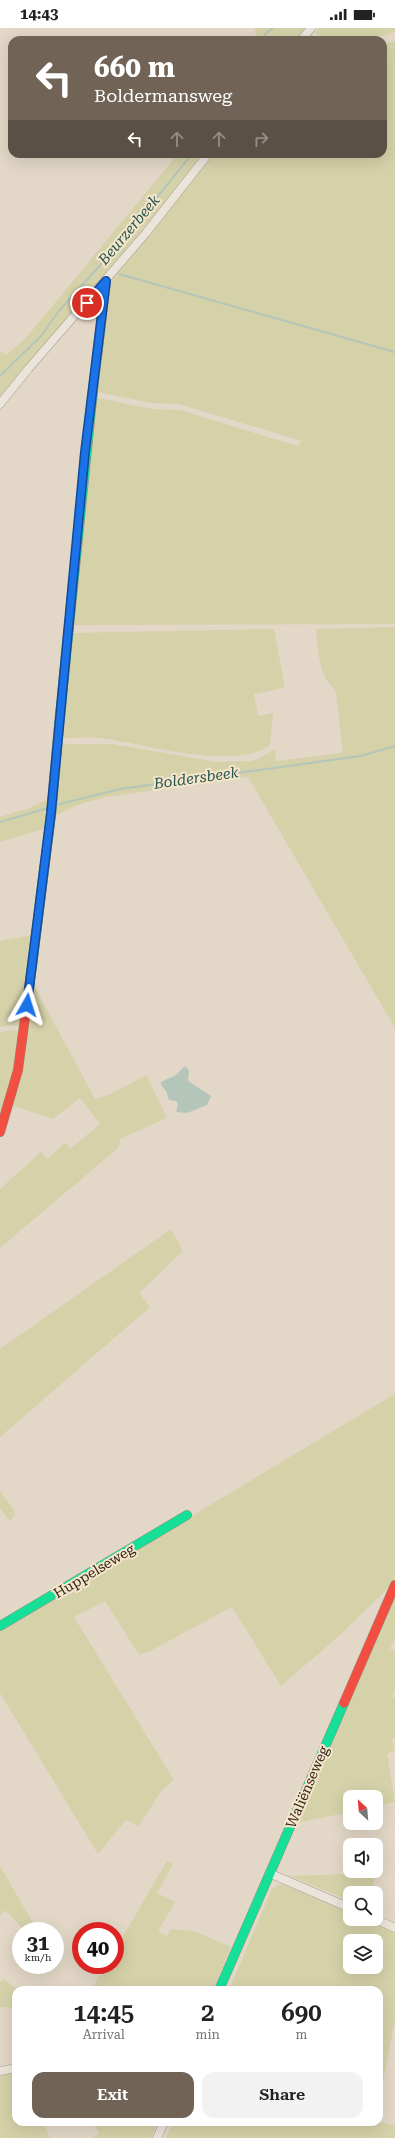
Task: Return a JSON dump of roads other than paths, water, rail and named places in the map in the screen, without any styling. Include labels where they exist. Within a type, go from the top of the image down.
[{"type":"street","points":[[304,36],[311,28]]},
{"type":"street","points":[[0,404],[29,368],[106,281],[205,158]]},
{"type":"street","points":[[0,1132],[18,1070],[51,813],[85,452],[106,281]]},
{"type":"street","name":"Huppelseweg","points":[[0,1626],[187,1514]]},
{"type":"street","name":"Waliënseweg","points":[[221,1986],[395,1584]]},
{"type":"street","points":[[270,1873],[343,1905]]},
{"type":"street","points":[[383,1923],[395,1928]]},
{"type":"street","points":[[0,2071],[12,2069]]},
{"type":"street","points":[[157,2138],[162,2126]]},
{"type":"waterway","name":"Beurzerbeek","points":[[266,36],[265,34],[273,28]]},
{"type":"waterway","name":"Beurzerbeek","points":[[0,376],[41,336],[59,311],[121,242],[189,158]]},
{"type":"waterway","points":[[119,274],[395,352]]},
{"type":"waterway","name":"Boldersbeek","points":[[56,805],[120,789],[361,756],[395,746]]},
{"type":"waterway","name":"Boldersbeek","points":[[0,822],[48,808]]}]
